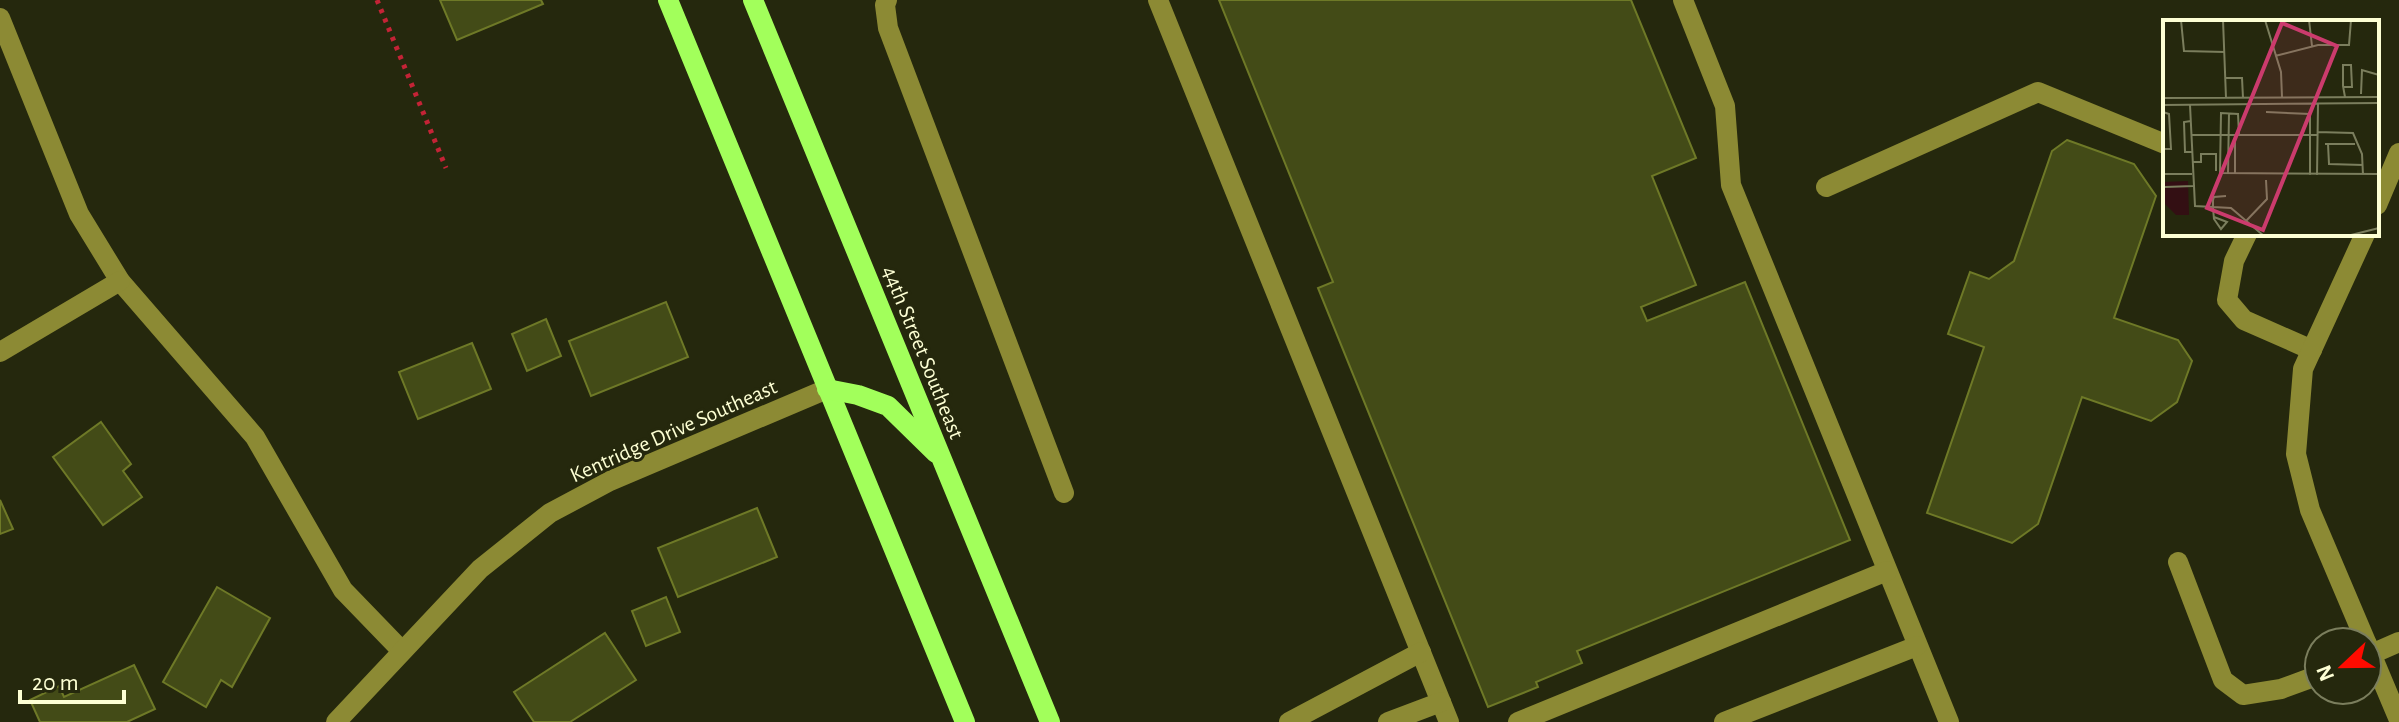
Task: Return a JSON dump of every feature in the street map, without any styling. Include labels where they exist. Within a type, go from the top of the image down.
[{"type":"main road","points":[[668,0],[965,722]]},
{"type":"main road","name":"44th Street Southeast","points":[[753,0],[1050,722]]},
{"type":"main road","points":[[827,389],[858,395],[888,406],[942,459]]},
{"type":"street","points":[[887,0],[888,28],[1064,493]]},
{"type":"street","points":[[1158,0],[1449,722]]},
{"type":"street","points":[[1683,0],[1725,106],[1731,185],[1949,722]]},
{"type":"street","points":[[0,18],[79,214],[120,281],[255,437],[343,590],[401,650]]},
{"type":"street","points":[[1826,187],[2038,92],[2163,143]]},
{"type":"street","points":[[2379,200],[2399,153]]},
{"type":"street","points":[[2246,236],[2234,261],[2227,300],[2244,320],[2312,350]]},
{"type":"street","points":[[2358,626],[2310,510],[2296,454],[2303,369],[2364,236]]},
{"type":"street","points":[[0,352],[120,281]]},
{"type":"street","name":"Kentridge Drive Southeast","points":[[336,722],[480,569],[550,513],[610,481],[827,389]]},
{"type":"street","points":[[2178,562],[2223,680],[2243,695],[2281,689],[2303,681]]},
{"type":"street","points":[[1518,722],[1887,571]]},
{"type":"street","points":[[1724,722],[1917,646]]},
{"type":"street","points":[[1289,722],[1421,652]]},
{"type":"street","points":[[2383,683],[2399,720]]},
{"type":"street","points":[[1388,722],[1441,702]]},
{"type":"path","points":[[377,0],[446,168]]},
{"type":"building","points":[[440,0],[541,0],[543,4],[457,40]]},
{"type":"building","points":[[1219,0],[1631,0],[1696,158],[1652,176],[1696,285],[1641,307],[1647,321],[1745,282],[1850,540],[1577,651],[1582,663],[1536,682],[1538,687],[1488,707],[1318,288],[1333,282]]},
{"type":"building","points":[[2067,140],[2134,164],[2156,196],[2114,318],[2178,340],[2192,361],[2177,402],[2151,421],[2082,397],[2038,524],[2012,543],[1927,513],[1984,347],[1948,334],[1970,272],[1989,279],[2014,261],[2052,151]]},
{"type":"building","points":[[666,302],[688,357],[591,396],[569,341]]},
{"type":"building","points":[[546,319],[561,356],[527,371],[512,334]]},
{"type":"building","points":[[472,343],[491,389],[418,419],[399,372]]},
{"type":"building","points":[[101,422],[131,464],[123,471],[142,497],[103,525],[53,457]]},
{"type":"building","points":[[0,500],[13,529],[0,534]]},
{"type":"building","points":[[757,508],[777,557],[678,597],[658,548]]},
{"type":"building","points":[[217,587],[270,618],[232,687],[221,680],[206,707],[163,682]]},
{"type":"building","points":[[666,597],[680,632],[646,646],[632,611]]},
{"type":"building","points":[[605,633],[636,680],[570,722],[534,722],[514,692]]},
{"type":"building","points":[[134,665],[155,709],[127,722],[40,722],[30,700],[59,686],[64,697]]}]
